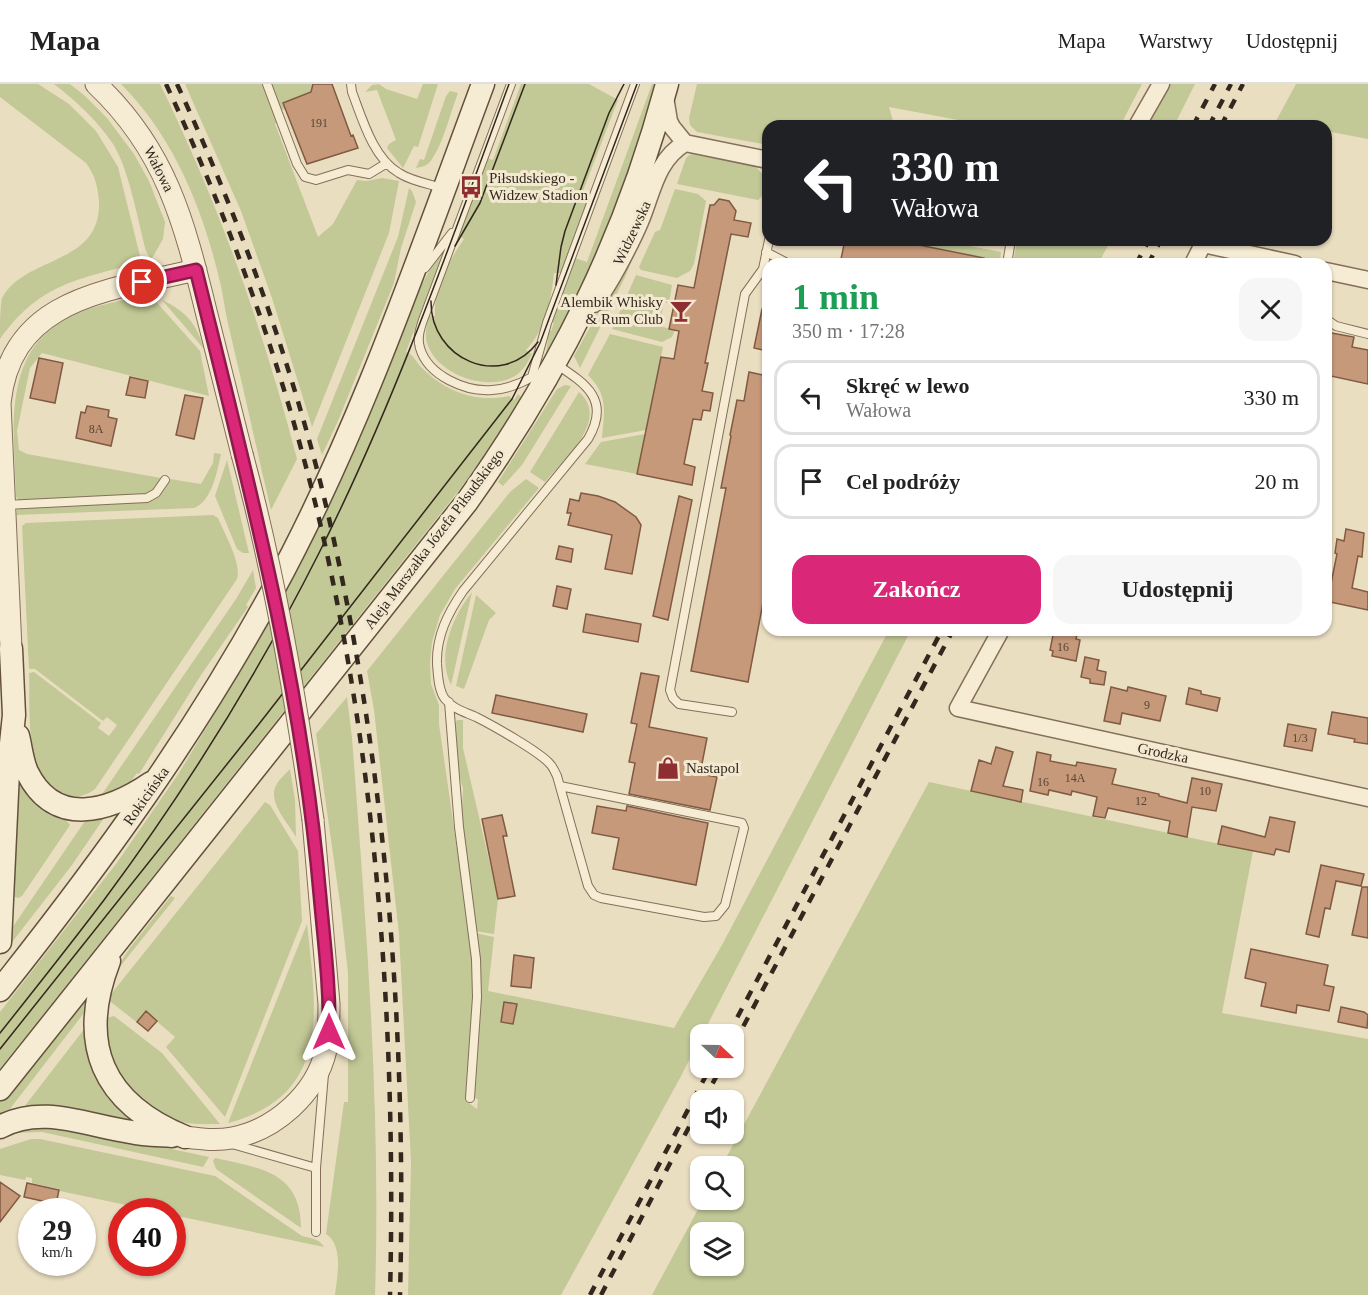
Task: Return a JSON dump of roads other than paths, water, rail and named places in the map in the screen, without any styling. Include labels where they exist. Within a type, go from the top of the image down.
[{"type":"main road","points":[[405,296],[483,84]]},
{"type":"main road","name":"Aleja Marszałka Józefa Piłsudskiego","points":[[120,937],[466,503],[507,442],[538,380],[555,364],[594,290],[627,210],[653,137],[666,88]]},
{"type":"main road","name":"Rokicińska","points":[[0,990],[72,899],[162,774],[241,648],[306,525],[341,449],[405,296]]},
{"type":"main road","points":[[6,649],[14,715],[27,772],[38,789],[60,805],[80,810],[106,807],[140,790],[162,774]]},
{"type":"main road","points":[[0,942],[8,772],[14,715]]},
{"type":"main road","points":[[0,1089],[120,937]]},
{"type":"main road","points":[[120,937],[109,959],[97,995],[94,1025],[99,1056],[112,1083],[133,1107],[155,1123],[186,1137]]},
{"type":"main road","points":[[0,1127],[26,1118],[47,1116],[131,1133],[186,1137]]},
{"type":"street","name":"Wałowa","points":[[96,84],[132,123],[161,170],[176,203],[196,270],[253,499],[281,632],[313,820],[328,988],[327,1044],[322,1064],[301,1098],[286,1113],[254,1132],[218,1140],[186,1137]]},
{"type":"street","points":[[1140,120],[1161,84]]},
{"type":"street","points":[[666,88],[669,121],[685,143],[762,159]]},
{"type":"street","name":"Widzewska","points":[[577,323],[598,299],[631,241],[663,162],[685,143]]},
{"type":"street","points":[[1212,246],[1267,258]]},
{"type":"street","points":[[6,649],[1,392],[11,361],[25,337],[47,316],[71,302],[196,270]]},
{"type":"street","points":[[1332,272],[1368,280]]},
{"type":"street","name":"Grodzka","points":[[998,636],[958,708],[1368,798]]},
{"type":"lane","points":[[267,84],[297,164],[305,177],[316,180],[348,170],[369,174],[387,163]]},
{"type":"lane","points":[[351,84],[370,140],[387,163],[401,175],[444,188]]},
{"type":"lane","points":[[511,84],[423,320],[418,339],[419,347],[435,370],[451,381],[481,390],[500,389],[538,380],[547,323],[635,84]]},
{"type":"lane","points":[[405,296],[451,233],[462,214]]},
{"type":"lane","points":[[765,258],[768,246]]},
{"type":"lane","points":[[766,252],[778,258]]},
{"type":"lane","points":[[732,712],[679,704],[673,698],[670,690],[745,294],[762,270]]},
{"type":"lane","points":[[1332,323],[1368,334]]},
{"type":"lane","points":[[555,364],[580,380],[594,397],[597,406],[595,427],[588,439],[463,591],[449,612],[440,635],[437,657],[438,679],[443,698],[550,763],[557,776],[588,886],[594,895],[705,917],[716,916],[725,904],[744,828],[742,823],[560,786]]},
{"type":"lane","points":[[4,505],[147,498],[156,493],[165,480]]},
{"type":"lane","points":[[449,702],[459,826],[476,959],[477,997],[470,1098]]},
{"type":"lane","points":[[316,1232],[316,1168],[327,1044]]},
{"type":"lane","points":[[218,1140],[316,1168]]},
{"type":"tram line","points":[[0,1033],[104,900],[163,817],[246,687],[296,598],[373,438],[421,321],[509,84]]},
{"type":"tram line","points":[[455,246],[480,203],[525,84]]},
{"type":"tram line","points":[[556,285],[565,231],[609,113],[624,84]]},
{"type":"tram line","points":[[0,1049],[259,724],[512,399],[540,343],[637,84]]},
{"type":"tram line","points":[[431,301],[434,321],[442,339],[470,362],[488,366],[506,364],[523,357],[538,342]]},
{"type":"railway","points":[[166,84],[240,261],[282,382],[316,506],[347,656],[373,838],[381,930],[390,1114],[390,1295]]},
{"type":"railway","points":[[177,84],[220,182],[277,334],[322,489],[344,587],[362,687],[387,889],[400,1094],[400,1295]]},
{"type":"railway","points":[[1196,120],[1215,84]]},
{"type":"railway","points":[[1212,120],[1231,84]]},
{"type":"railway","points":[[1224,120],[1243,84]]},
{"type":"railway","points":[[1139,258],[1146,246]]},
{"type":"railway","points":[[1151,258],[1158,246]]},
{"type":"railway","points":[[734,1024],[939,636]]},
{"type":"railway","points":[[744,1025],[950,636]]},
{"type":"railway","points":[[590,1295],[705,1078]]},
{"type":"railway","points":[[709,1090],[716,1078]]},
{"type":"railway","points":[[601,1295],[690,1125]]},
{"type":"place","name":"Piłsudskiego - Widzew Stadion","points":[[471,187]]},
{"type":"place","name":"Alembik Whisky & Rum Club","points":[[681,311]]},
{"type":"place","name":"Nastapol","points":[[668,768]]}]
